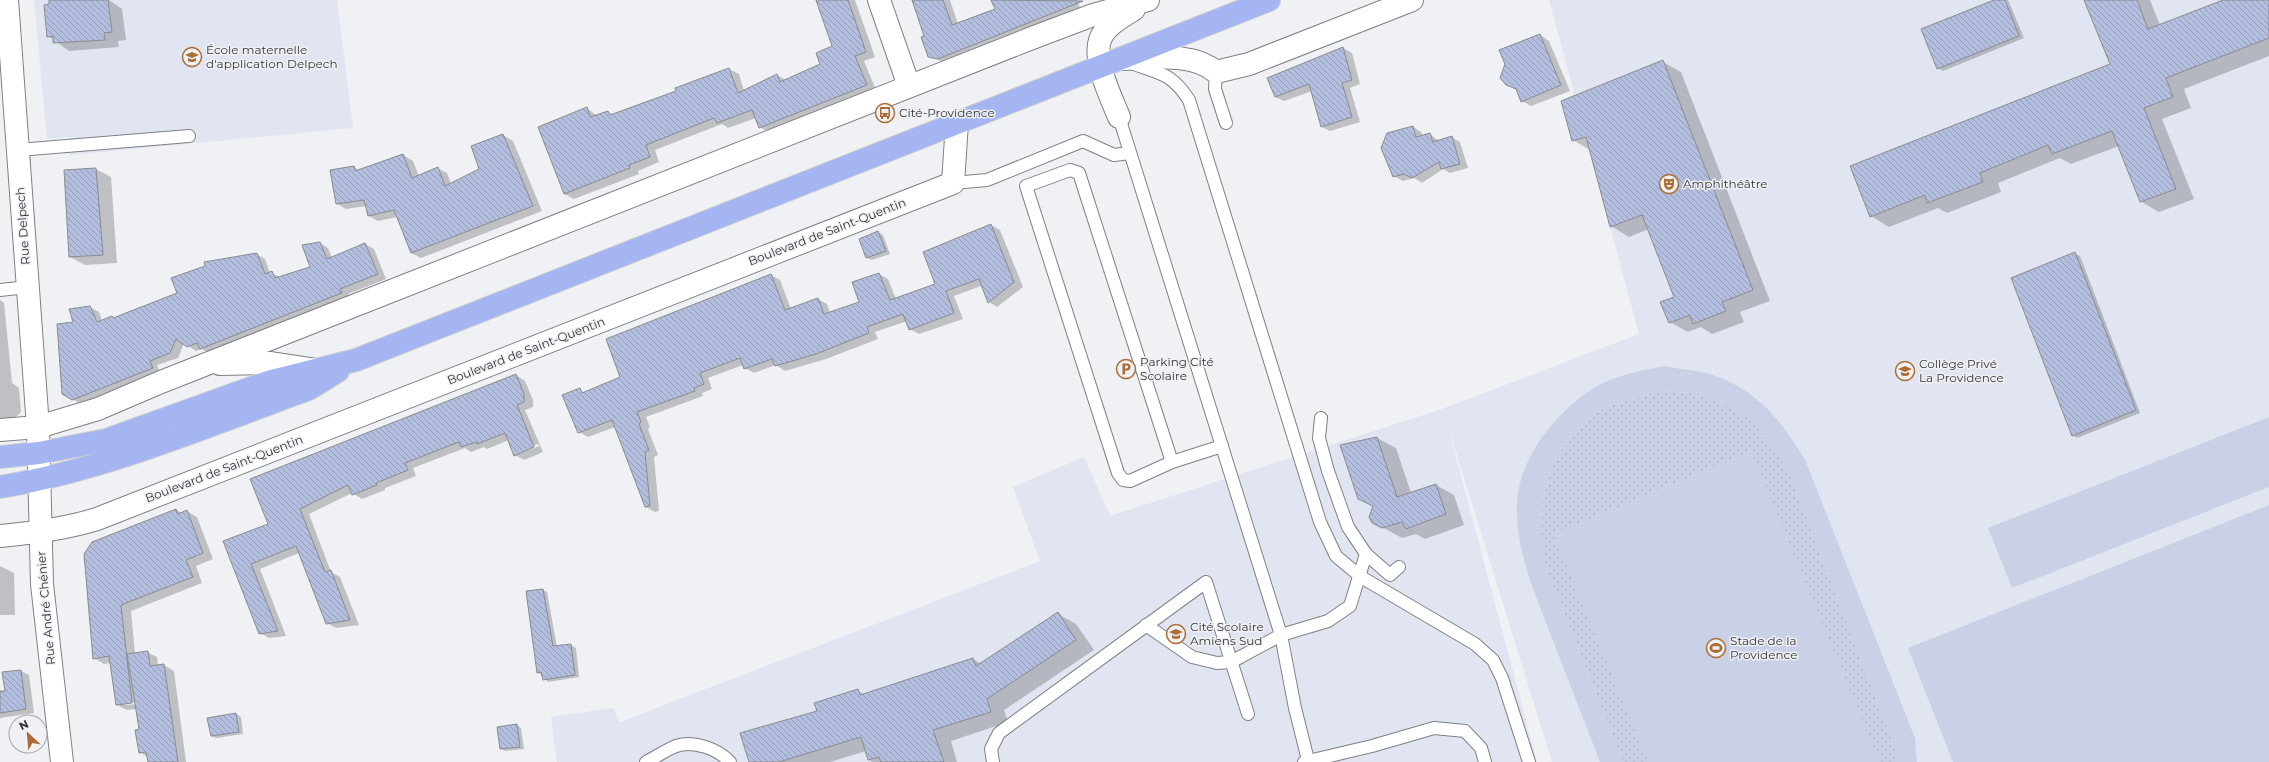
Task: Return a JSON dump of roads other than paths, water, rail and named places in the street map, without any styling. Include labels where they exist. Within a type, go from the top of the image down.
[{"type":"main road","points":[[0,457],[39,453],[106,440],[268,382],[356,360],[1269,0]]},
{"type":"main road","points":[[0,486],[39,480],[107,463],[309,390],[356,360]]},
{"type":"street","name":"Rue Delpech","points":[[7,0],[39,453]]},
{"type":"street","points":[[879,0],[909,86]]},
{"type":"street","points":[[0,430],[38,427],[98,409],[207,364],[909,86],[1093,15],[1148,0]]},
{"type":"street","points":[[1119,117],[1100,67],[1100,40],[1113,22],[1148,0]]},
{"type":"street","points":[[1120,59],[1179,58],[1206,63],[1216,72],[1249,64],[1412,0]]},
{"type":"street","points":[[953,183],[957,123]]},
{"type":"street","name":"Boulevard de Saint-Quentin","points":[[0,536],[71,527],[97,519],[953,183]]},
{"type":"street","points":[[207,364],[271,363],[318,370]]},
{"type":"street","name":"Rue André Chénier","points":[[39,453],[42,584],[62,762]]},
{"type":"lane","points":[[1120,59],[1170,76],[1181,87],[1189,100],[1320,522],[1336,556],[1361,577],[1475,644],[1493,660],[1502,678],[1529,762]]},
{"type":"lane","points":[[1216,72],[1216,89],[1226,122]]},
{"type":"lane","points":[[1119,117],[1281,635],[1306,761],[1372,746],[1434,728],[1465,731],[1481,748],[1485,762]]},
{"type":"lane","points":[[18,150],[189,136]]},
{"type":"lane","points":[[953,183],[987,180],[1083,141],[1114,155],[1130,153]]},
{"type":"lane","points":[[1172,462],[1079,173],[1070,170],[1026,186],[1108,443],[1118,473],[1123,480],[1130,481],[1172,462],[1222,446]]},
{"type":"lane","points":[[0,290],[28,287]]},
{"type":"lane","points":[[1321,418],[1319,438],[1328,471],[1348,527],[1366,554],[1390,575],[1399,567]]},
{"type":"lane","points":[[1146,625],[1192,657],[1217,663],[1231,662],[1281,635],[1328,622],[1350,606],[1361,577],[1366,554]]},
{"type":"lane","points":[[993,762],[992,750],[999,733],[1206,582],[1248,714]]},
{"type":"lane","points":[[646,762],[678,746],[706,746],[722,753],[730,762]]},
{"type":"place","name":"École maternelle d'application Delpech","points":[[192,57]]},
{"type":"place","name":"Cité-Providence","points":[[885,113]]},
{"type":"place","name":"Amphithéâtre","points":[[1669,184]]},
{"type":"place","name":"Parking Cité Scolaire","points":[[1126,369]]},
{"type":"place","name":"Collège Privé La Providence","points":[[1905,371]]},
{"type":"place","name":"Cité Scolaire Amiens Sud","points":[[1176,634]]},
{"type":"place","name":"Stade de la Providence","points":[[1716,648]]}]
